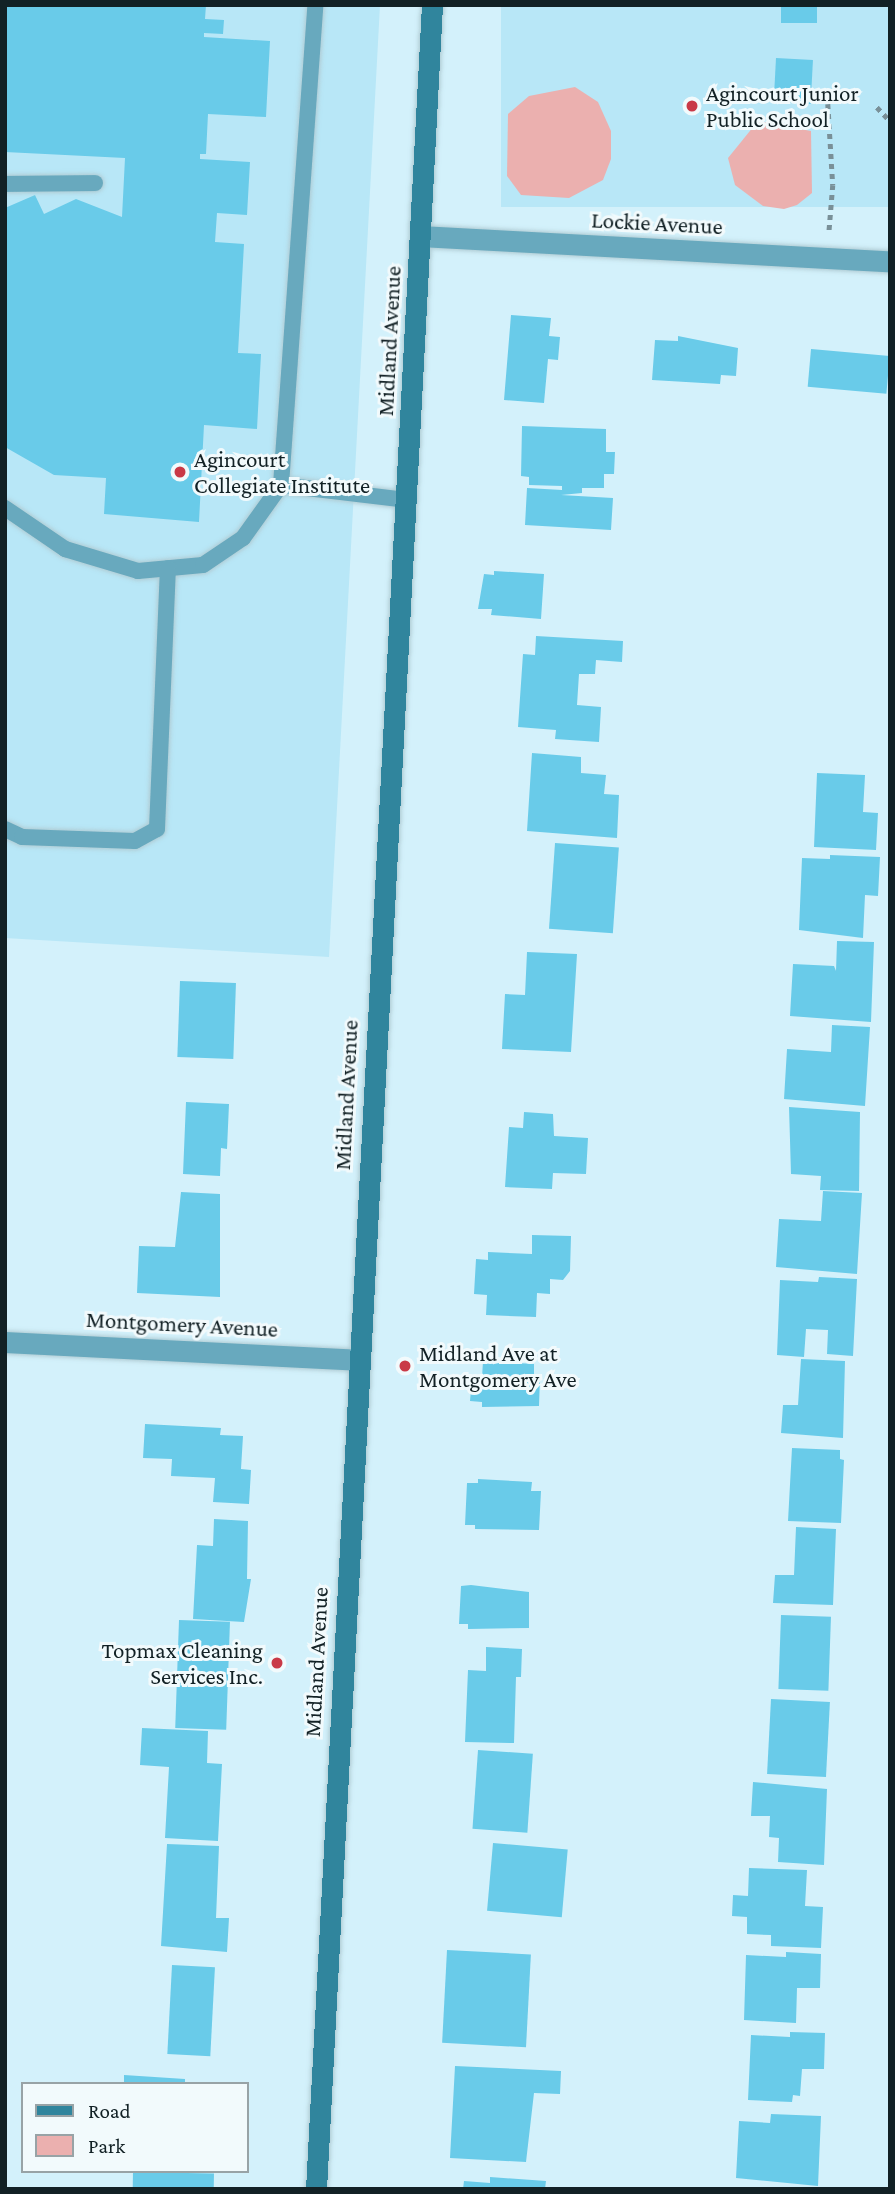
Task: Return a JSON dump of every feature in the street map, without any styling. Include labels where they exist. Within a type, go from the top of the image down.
[{"type":"main road","name":"Midland Avenue","points":[[316,2189],[357,1360],[432,5]]},
{"type":"street","name":"Lockie Avenue","points":[[421,236],[890,261]]},
{"type":"street","name":"Montgomery Avenue","points":[[5,1342],[357,1360]]},
{"type":"lane","points":[[5,508],[65,549],[138,571],[202,565],[243,538],[281,485],[315,5]]},
{"type":"lane","points":[[5,184],[95,183]]},
{"type":"lane","points":[[281,485],[406,500]]},
{"type":"lane","points":[[5,829],[22,837],[135,841],[157,829],[168,568]]},
{"type":"path","points":[[828,104],[832,185],[829,235]]},
{"type":"path","points":[[877,107],[890,121]]},
{"type":"shaded area","name":"Agincourt Collegiate Institute","points":[[5,5],[380,5],[329,957],[5,938]]},
{"type":"shaded area","name":"Agincourt Junior Public School","points":[[501,5],[890,5],[890,207],[501,207]]},
{"type":"green space","points":[[575,87],[598,102],[611,131],[611,159],[603,180],[569,198],[521,195],[507,176],[508,114],[529,96]]},
{"type":"green space","points":[[758,121],[811,131],[812,193],[797,205],[784,209],[763,206],[735,185],[728,158]]},
{"type":"building","points":[[5,5],[206,5],[205,19],[224,20],[223,34],[204,33],[204,37],[270,41],[266,117],[208,114],[206,154],[200,154],[200,159],[250,162],[247,215],[217,213],[215,242],[244,244],[238,353],[261,354],[257,429],[204,425],[199,522],[104,514],[106,478],[54,475],[5,447],[5,208],[35,195],[44,214],[76,199],[122,217],[125,158],[5,152]]},
{"type":"building","points":[[781,5],[817,5],[817,23],[781,23]]},
{"type":"building","points":[[776,58],[813,60],[811,104],[774,102]]},
{"type":"building","points":[[511,315],[551,318],[549,336],[560,337],[558,360],[548,359],[544,403],[504,400]]},
{"type":"building","points":[[678,336],[738,348],[736,376],[721,375],[720,384],[652,380],[655,340],[678,341]]},
{"type":"building","points":[[811,349],[890,356],[886,394],[808,387]]},
{"type":"building","points":[[522,426],[606,429],[606,452],[615,452],[614,474],[604,474],[604,488],[582,488],[582,493],[561,495],[613,498],[611,530],[525,525],[527,488],[562,490],[562,486],[529,485],[529,477],[521,476]]},
{"type":"building","points":[[494,571],[544,574],[541,619],[491,615],[492,609],[478,609],[484,574],[494,575]]},
{"type":"building","points":[[536,636],[623,641],[622,662],[596,660],[595,674],[579,674],[577,705],[601,707],[599,742],[555,739],[556,730],[518,727],[523,654],[535,655]]},
{"type":"building","points":[[532,753],[581,757],[581,773],[606,775],[604,794],[619,795],[617,838],[527,831]]},
{"type":"building","points":[[817,773],[865,775],[863,812],[878,813],[876,850],[814,847]]},
{"type":"building","points":[[555,843],[619,847],[613,933],[549,929]]},
{"type":"building","points":[[830,855],[880,857],[878,896],[865,895],[863,938],[799,930],[802,858],[830,859]]},
{"type":"building","points":[[837,941],[874,942],[871,1022],[790,1016],[793,964],[834,966],[836,971]]},
{"type":"building","points":[[527,952],[577,954],[571,1052],[502,1049],[505,994],[525,995]]},
{"type":"building","points":[[180,981],[236,983],[233,1059],[177,1057]]},
{"type":"building","points":[[832,1025],[870,1027],[865,1106],[784,1099],[787,1049],[831,1052]]},
{"type":"building","points":[[186,1102],[229,1104],[227,1149],[221,1148],[220,1176],[183,1174]]},
{"type":"building","points":[[789,1107],[860,1112],[859,1191],[820,1190],[821,1176],[791,1174]]},
{"type":"building","points":[[524,1112],[553,1114],[554,1136],[588,1138],[586,1174],[553,1173],[552,1189],[505,1187],[509,1127],[523,1128]]},
{"type":"building","points":[[823,1191],[862,1193],[857,1274],[776,1267],[779,1219],[821,1221]]},
{"type":"building","points":[[181,1192],[220,1194],[220,1297],[137,1293],[139,1246],[175,1247]]},
{"type":"building","points":[[532,1235],[571,1236],[570,1271],[563,1280],[550,1279],[550,1294],[537,1293],[536,1317],[486,1315],[487,1295],[474,1294],[476,1259],[488,1260],[488,1252],[532,1254]]},
{"type":"building","points":[[819,1277],[857,1279],[853,1356],[827,1354],[828,1330],[806,1329],[804,1357],[777,1355],[780,1280],[818,1282]]},
{"type":"building","points":[[801,1359],[845,1361],[843,1438],[781,1433],[783,1405],[798,1405]]},
{"type":"building","points":[[483,1361],[534,1364],[534,1377],[540,1377],[539,1406],[482,1407],[482,1402],[470,1401],[472,1377],[482,1378]]},
{"type":"building","points":[[145,1424],[221,1428],[220,1435],[243,1436],[241,1469],[251,1470],[249,1504],[213,1502],[215,1478],[171,1476],[172,1459],[143,1458]]},
{"type":"building","points":[[792,1448],[840,1450],[840,1459],[844,1460],[841,1523],[788,1521]]},
{"type":"building","points":[[478,1479],[532,1482],[531,1491],[541,1491],[539,1530],[475,1529],[475,1525],[465,1525],[467,1483],[478,1483]]},
{"type":"building","points":[[214,1519],[248,1521],[247,1579],[251,1579],[244,1622],[193,1619],[197,1545],[213,1546]]},
{"type":"building","points":[[796,1527],[836,1529],[833,1605],[773,1603],[775,1575],[794,1575]]},
{"type":"building","points":[[461,1586],[529,1592],[529,1628],[468,1629],[468,1624],[459,1624]]},
{"type":"building","points":[[781,1615],[831,1617],[828,1691],[778,1689]]},
{"type":"building","points":[[179,1620],[230,1622],[226,1730],[175,1728]]},
{"type":"building","points":[[486,1647],[522,1649],[521,1677],[516,1677],[514,1743],[465,1742],[468,1670],[486,1671]]},
{"type":"building","points":[[771,1699],[830,1702],[826,1777],[767,1774]]},
{"type":"building","points":[[142,1728],[208,1731],[207,1763],[222,1764],[218,1841],[165,1838],[169,1767],[140,1765]]},
{"type":"building","points":[[478,1750],[533,1754],[527,1833],[472,1829]]},
{"type":"building","points":[[753,1782],[827,1789],[824,1865],[778,1862],[779,1838],[769,1837],[770,1816],[751,1816]]},
{"type":"building","points":[[493,1843],[568,1850],[562,1917],[487,1911]]},
{"type":"building","points":[[167,1844],[219,1846],[216,1918],[229,1918],[227,1952],[161,1946]]},
{"type":"building","points":[[749,1868],[807,1870],[805,1906],[823,1907],[821,1948],[771,1946],[771,1935],[747,1934],[747,1917],[732,1916],[733,1895],[748,1896]]},
{"type":"building","points":[[447,1950],[531,1954],[526,2047],[442,2043]]},
{"type":"building","points":[[786,1952],[821,1954],[820,1988],[797,1988],[796,2023],[744,2020],[746,1955],[786,1957]]},
{"type":"building","points":[[172,1965],[215,1967],[210,2056],[167,2054]]},
{"type":"building","points":[[790,2032],[825,2033],[824,2069],[802,2069],[800,2096],[793,2095],[792,2102],[748,2100],[751,2035],[790,2037]]},
{"type":"building","points":[[455,2066],[561,2071],[560,2094],[534,2093],[526,2162],[450,2158]]},
{"type":"building","points":[[124,2075],[185,2079],[185,2082],[124,2082]]},
{"type":"building","points":[[771,2114],[821,2116],[818,2186],[736,2178],[739,2121],[770,2123]]},
{"type":"building","points":[[133,2173],[214,2173],[214,2189],[133,2189]]},
{"type":"building","points":[[490,2177],[546,2181],[545,2189],[463,2189],[464,2181],[490,2183]]},
{"type":"place","name":"Agincourt Junior Public School","points":[[692,106]]},
{"type":"place","name":"Agincourt Collegiate Institute","points":[[180,472]]},
{"type":"place","name":"Midland Ave at Montgomery Ave","points":[[405,1366]]},
{"type":"place","name":"Topmax Cleaning Services Inc.","points":[[277,1663]]}]
